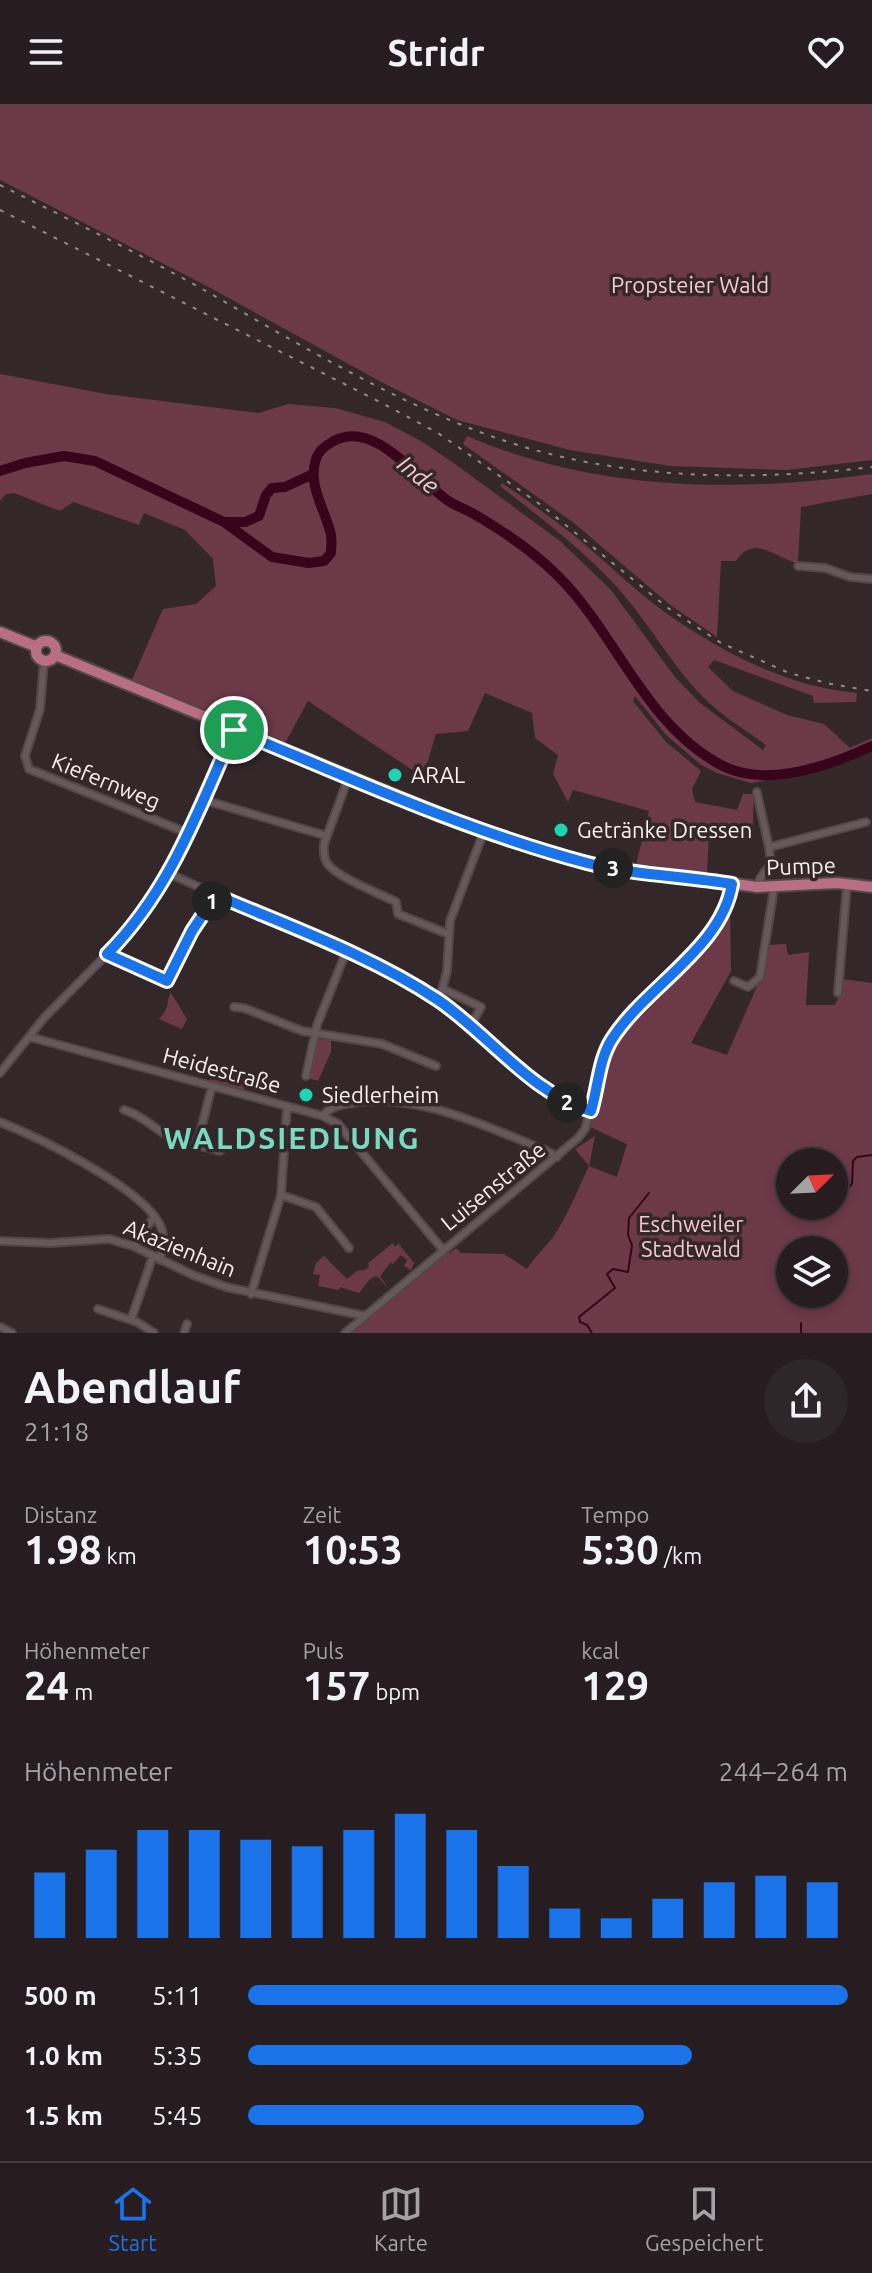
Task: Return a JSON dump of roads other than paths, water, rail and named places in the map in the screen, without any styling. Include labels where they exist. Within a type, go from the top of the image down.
[{"type":"main road","points":[[0,632],[37,647]]},
{"type":"main road","points":[[42,642],[51,643],[55,655],[44,661],[37,656],[37,647],[42,642]]},
{"type":"main road","name":"Pumpe","points":[[55,655],[484,831],[599,865],[757,887],[847,884],[872,887]]},
{"type":"street","points":[[798,566],[825,568],[850,577],[872,579]]},
{"type":"street","name":"Kiefernweg","points":[[44,661],[40,709],[25,756],[29,769],[190,834]]},
{"type":"street","points":[[0,1073],[135,922],[190,834],[234,730]]},
{"type":"street","points":[[349,776],[323,853],[330,867],[396,902],[398,914],[448,934]]},
{"type":"street","points":[[757,792],[762,824],[770,847],[770,864],[760,875],[757,887]]},
{"type":"street","points":[[204,800],[327,836]]},
{"type":"street","points":[[770,847],[866,822]]},
{"type":"street","points":[[439,1001],[447,971],[450,921],[484,831]]},
{"type":"street","points":[[168,873],[412,984],[471,1025],[538,1083],[574,1106],[591,1111]]},
{"type":"street","name":"Luisenstraße","points":[[345,1333],[557,1157],[585,1129],[610,1042],[711,932],[728,901],[732,884]]},
{"type":"street","points":[[838,993],[847,884]]},
{"type":"street","points":[[734,981],[748,987],[760,977],[774,888]]},
{"type":"street","points":[[107,954],[167,981],[192,931],[216,895]]},
{"type":"street","points":[[306,1076],[317,1025],[346,952]]},
{"type":"street","points":[[443,989],[481,1007],[471,1025]]},
{"type":"street","points":[[234,1007],[316,1035],[382,1044],[436,1066]]},
{"type":"street","name":"Heidestraße","points":[[30,1037],[323,1116],[338,1124],[443,1250]]},
{"type":"street","points":[[192,1144],[199,1137],[212,1086]]},
{"type":"street","points":[[323,1116],[327,1110],[339,1105],[359,1102],[413,1104],[460,1117],[557,1157]]},
{"type":"street","name":"Akazienhain","points":[[251,1294],[281,1195],[287,1106]]},
{"type":"street","points":[[124,1110],[140,1116],[180,1142],[220,1151]]},
{"type":"street","points":[[0,1122],[86,1165],[113,1182],[154,1217],[163,1233],[131,1320]]},
{"type":"street","points":[[281,1195],[316,1207],[349,1248]]},
{"type":"street","points":[[133,1246],[154,1217]]},
{"type":"street","name":"Akazienhain","points":[[0,1241],[50,1243],[100,1238],[133,1246],[193,1275],[251,1294],[365,1316]]},
{"type":"street","points":[[110,1313],[113,1305]]},
{"type":"street","points":[[98,1309],[131,1320],[154,1333]]},
{"type":"street","points":[[184,1333],[187,1324]]},
{"type":"street","points":[[0,1327],[12,1333]]},
{"type":"waterway","name":"Inde","points":[[0,471],[64,456],[95,461],[224,522],[272,557],[309,563],[324,561],[331,553],[329,526],[314,479],[317,456],[332,442],[347,436],[363,438],[394,454],[447,500],[507,534],[548,566],[578,598],[651,703],[695,748],[721,765],[739,772],[777,775],[837,761],[872,746]]},
{"type":"waterway","points":[[224,522],[245,522],[259,516],[266,495],[272,488],[285,487],[313,474]]},
{"type":"waterway","points":[[848,1188],[852,1184],[853,1161],[857,1157],[872,1155]]},
{"type":"waterway","points":[[592,1333],[579,1317],[615,1288],[607,1274],[613,1269],[628,1272],[632,1245],[628,1235],[629,1218],[649,1193]]},
{"type":"waterway","points":[[801,1323],[801,1333]]},
{"type":"railway","points":[[0,185],[154,263],[368,382],[498,439],[582,461],[665,472],[790,474],[872,467]]},
{"type":"railway","points":[[0,210],[438,433],[541,505],[668,608],[721,643],[789,673],[872,691]]},
{"type":"place","name":"ARAL","points":[[395,775]]},
{"type":"place","name":"Getränke Dressen","points":[[561,830]]},
{"type":"place","name":"Siedlerheim","points":[[306,1095]]},
{"type":"district","name":"WALDSIEDLUNG","points":[[292,1139]]},
{"type":"park label","name":"Propsteier Wald","points":[[690,285]]},
{"type":"park label","name":"Eschweiler Stadtwald","points":[[691,1236]]}]
